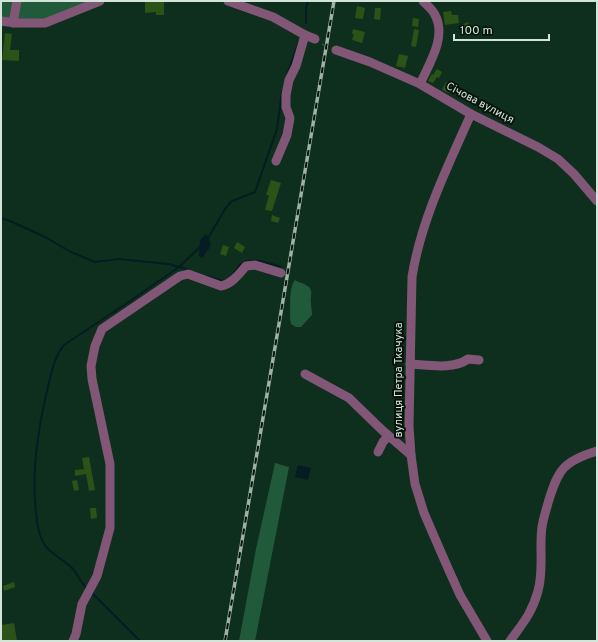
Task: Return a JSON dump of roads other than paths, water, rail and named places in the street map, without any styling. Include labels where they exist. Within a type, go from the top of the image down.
[{"type":"street","points":[[13,23],[17,1]]},
{"type":"street","points":[[1,21],[13,23],[45,23],[100,1]]},
{"type":"street","points":[[228,1],[273,17],[315,39]]},
{"type":"street","points":[[420,84],[435,50],[439,30],[436,16],[424,1]]},
{"type":"street","points":[[276,162],[287,135],[290,118],[286,107],[286,95],[289,80],[296,66],[305,35]]},
{"type":"street","name":"Січова вулиця","points":[[336,50],[370,62],[420,84],[471,114],[538,146],[558,159],[574,174],[597,202]]},
{"type":"street","name":"вулиця Петра Ткачука","points":[[471,114],[432,204],[414,261],[412,277],[409,426],[415,484],[424,514],[460,595],[487,641]]},
{"type":"street","points":[[73,641],[76,634],[82,604],[97,576],[110,528],[110,464],[91,373],[95,346],[102,329],[180,276],[188,274],[221,286],[234,280],[246,266],[255,265],[281,273]]},
{"type":"street","points":[[410,364],[440,366],[462,364],[468,359],[479,360]]},
{"type":"street","points":[[305,374],[349,398],[388,436],[411,455]]},
{"type":"street","points":[[378,452],[388,436]]},
{"type":"street","points":[[510,641],[531,612],[539,589],[542,554],[542,526],[557,478],[562,469],[572,461],[583,455],[597,451]]},
{"type":"water","points":[[206,234],[210,241],[210,246],[202,258],[199,256],[200,240]]},
{"type":"water","points":[[298,465],[311,468],[308,480],[295,477]]},
{"type":"waterway","points":[[306,23],[306,8],[308,1]]},
{"type":"waterway","points":[[287,75],[299,41]]},
{"type":"waterway","points":[[207,240],[225,209],[232,201],[255,192],[277,129],[282,92]]},
{"type":"waterway","points":[[1,218],[45,237],[71,252],[95,262],[119,259],[169,264],[189,270]]},
{"type":"waterway","points":[[87,589],[73,569],[44,545],[37,524],[34,481],[36,450],[41,418],[54,364],[64,345],[179,267],[201,246]]},
{"type":"waterway","points":[[234,273],[244,262],[254,260],[281,267]]},
{"type":"waterway","points":[[206,276],[223,281]]},
{"type":"waterway","points":[[91,592],[140,641]]},
{"type":"railway","points":[[225,641],[334,1]]}]
